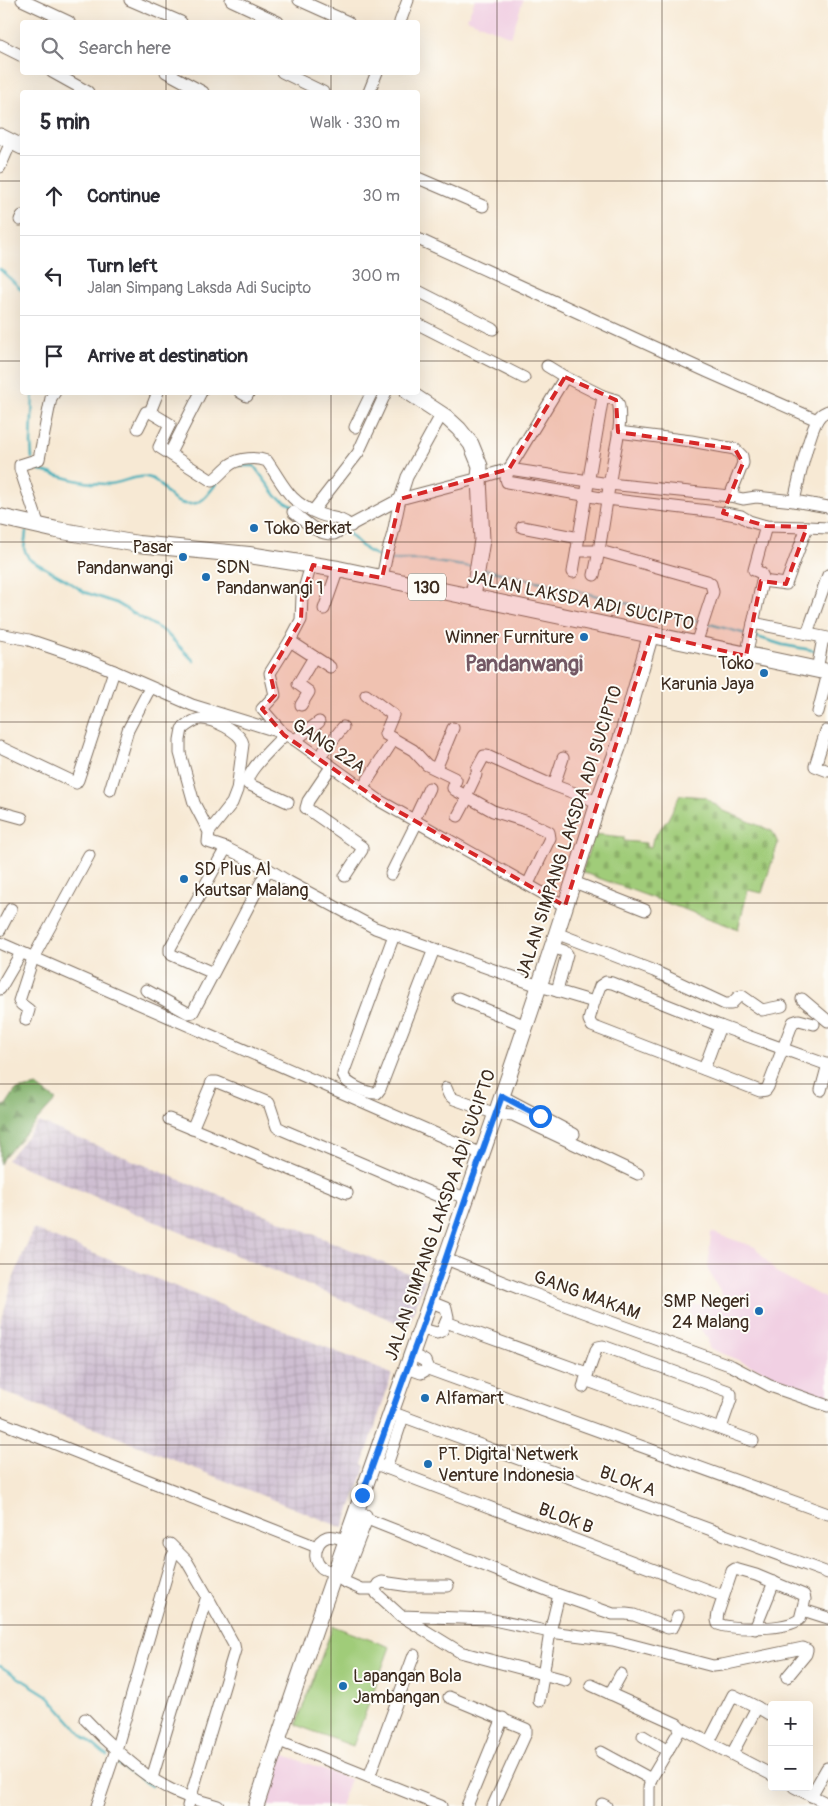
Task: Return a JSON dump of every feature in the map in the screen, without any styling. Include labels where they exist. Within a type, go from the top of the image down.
[{"type":"main road","name":"JALAN LAKSDA ADI SUCIPTO","points":[[0,517],[138,544],[249,555],[338,569],[384,566],[473,597],[651,634],[698,636],[746,656],[823,668]]},
{"type":"street","points":[[22,0],[65,20]]},
{"type":"street","points":[[130,0],[176,20]]},
{"type":"street","points":[[230,0],[274,20]]},
{"type":"street","points":[[300,0],[344,20]]},
{"type":"street","points":[[401,20],[408,0]]},
{"type":"street","points":[[0,45],[20,55]]},
{"type":"street","points":[[57,75],[84,90]]},
{"type":"street","points":[[172,75],[199,90]]},
{"type":"street","points":[[288,75],[319,90]]},
{"type":"street","points":[[370,90],[376,75]]},
{"type":"street","points":[[0,167],[11,142]]},
{"type":"street","points":[[420,179],[483,206]]},
{"type":"street","points":[[420,240],[817,420]]},
{"type":"street","points":[[420,291],[493,329]]},
{"type":"street","points":[[420,325],[524,378]]},
{"type":"street","points":[[547,366],[603,396],[616,400],[619,404],[618,432],[600,551],[594,576]]},
{"type":"street","points":[[566,377],[509,468],[506,479],[510,484],[607,499],[741,516],[748,521],[766,526],[828,528]]},
{"type":"street","points":[[39,526],[20,466],[39,459],[53,395]]},
{"type":"street","points":[[138,428],[146,412],[150,412],[157,395]]},
{"type":"street","points":[[170,453],[199,395]]},
{"type":"street","points":[[354,427],[370,395]]},
{"type":"street","points":[[313,511],[358,453],[385,395]]},
{"type":"street","points":[[413,395],[446,417],[466,435],[480,466],[482,522],[473,597]]},
{"type":"street","points":[[573,572],[603,396]]},
{"type":"street","points":[[794,501],[817,420],[828,411]]},
{"type":"street","points":[[150,412],[170,423],[159,447],[212,481],[230,464],[238,461],[262,459],[267,461],[286,492],[295,500],[321,515],[335,517],[351,526]]},
{"type":"street","points":[[384,566],[394,532],[400,499],[412,466],[439,419]]},
{"type":"street","points":[[618,432],[691,441],[735,449],[742,456],[742,462],[730,496]]},
{"type":"street","points":[[293,512],[326,535],[340,533],[387,504],[400,499],[509,468],[610,484],[730,496],[743,499],[756,497],[794,501],[828,507]]},
{"type":"street","points":[[741,516],[744,514],[745,502],[743,499]]},
{"type":"street","points":[[746,656],[762,581],[762,575],[754,570],[766,526]]},
{"type":"street","points":[[762,581],[786,584],[807,527]]},
{"type":"street","points":[[522,528],[578,538]]},
{"type":"street","points":[[577,551],[600,551],[707,581],[711,584],[713,592],[698,636]]},
{"type":"street","points":[[288,802],[247,782],[248,776],[254,768],[283,734],[262,709],[275,695],[270,673],[301,620],[302,596],[308,572],[313,564]]},
{"type":"street","points":[[324,609],[338,569]]},
{"type":"street","points":[[807,634],[828,575]]},
{"type":"street","points":[[751,629],[807,634],[824,640],[818,712]]},
{"type":"street","name":"GANG 22A","points":[[0,634],[29,640],[91,661],[192,705],[283,734],[295,740],[380,802],[565,906]]},
{"type":"street","name":"JALAN SIMPANG LAKSDA ADI SUCIPTO","points":[[256,1806],[277,1740],[338,1577],[346,1540],[385,1468],[410,1362],[574,882],[598,802],[616,752],[651,634]]},
{"type":"street","points":[[290,640],[330,667]]},
{"type":"street","points":[[301,705],[309,692],[298,684],[314,657]]},
{"type":"street","points":[[0,747],[76,783],[114,671]]},
{"type":"street","points":[[110,790],[128,730],[150,688]]},
{"type":"street","points":[[366,695],[393,715],[385,734],[413,750],[427,765],[454,778],[456,780],[454,789],[493,811],[530,822],[550,833],[550,838],[528,884]]},
{"type":"street","points":[[209,832],[194,803],[180,753],[182,729],[199,719],[208,720],[226,727],[240,738],[243,744],[237,790],[232,803],[209,832],[208,842],[226,848],[268,869],[364,923],[539,986],[594,1002]]},
{"type":"street","points":[[295,740],[319,722]]},
{"type":"street","points":[[318,757],[343,727]]},
{"type":"street","points":[[436,769],[453,728]]},
{"type":"street","points":[[827,729],[815,766],[828,771]]},
{"type":"street","points":[[362,789],[394,739]]},
{"type":"street","points":[[458,816],[484,756],[598,802]]},
{"type":"street","points":[[554,785],[563,758]]},
{"type":"street","points":[[331,767],[308,801],[306,808],[362,847],[362,850],[345,876]]},
{"type":"street","points":[[391,874],[429,788]]},
{"type":"street","points":[[0,812],[22,818]]},
{"type":"street","points":[[213,973],[172,955],[170,948],[226,848]]},
{"type":"street","points":[[26,1020],[29,1010],[19,1001],[33,958],[89,855]]},
{"type":"street","points":[[146,990],[191,1013],[268,869]]},
{"type":"street","points":[[574,882],[645,910]]},
{"type":"street","points":[[0,930],[11,909]]},
{"type":"street","points":[[394,935],[343,1074],[347,1082],[371,1093],[377,1093],[380,1089],[434,949]]},
{"type":"street","points":[[554,940],[568,956],[557,991]]},
{"type":"street","points":[[554,940],[654,971],[726,1004],[731,1004],[738,996],[742,996],[762,1010],[782,1006]]},
{"type":"street","points":[[0,944],[482,1154]]},
{"type":"street","points":[[0,989],[21,953]]},
{"type":"street","points":[[814,1024],[799,1020],[794,1022],[783,1048],[768,1087],[763,1091],[594,1027],[589,1020],[600,986],[606,982],[612,983],[720,1026],[783,1048],[828,1065],[820,1090]]},
{"type":"street","points":[[458,998],[526,1026]]},
{"type":"street","points":[[802,999],[828,1020]]},
{"type":"street","points":[[704,1069],[720,1026]]},
{"type":"street","points":[[192,1129],[212,1082],[217,1082],[269,1103],[277,1127],[283,1130],[438,1196],[452,1193],[466,1198]]},
{"type":"street","points":[[446,1088],[454,1099],[496,1114],[513,1115],[638,1174]]},
{"type":"street","points":[[502,1096],[574,1134]]},
{"type":"street","points":[[169,1119],[346,1193]]},
{"type":"street","name":"GANG MAKAM","points":[[446,1259],[523,1290],[732,1366],[770,1386],[828,1406]]},
{"type":"street","points":[[422,1328],[437,1333],[442,1331],[446,1322],[448,1313],[446,1308],[431,1302]]},
{"type":"street","points":[[446,1322],[585,1380],[721,1428],[752,1441]]},
{"type":"street","points":[[585,1380],[596,1348],[603,1346],[728,1391],[731,1394],[731,1399],[721,1428]]},
{"type":"street","points":[[410,1362],[425,1361],[428,1369],[828,1514]]},
{"type":"street","name":"BLOK A","points":[[397,1414],[828,1573]]},
{"type":"street","points":[[0,1422],[317,1547]]},
{"type":"street","name":"BLOK B","points":[[385,1468],[724,1596]]},
{"type":"street","points":[[338,1577],[359,1516],[559,1595],[613,1614],[634,1615],[668,1628],[673,1627],[678,1616]]},
{"type":"street","points":[[346,1540],[334,1536],[327,1537],[321,1541],[317,1547],[316,1558],[319,1565],[361,1589],[375,1589]]},
{"type":"street","points":[[97,1806],[116,1750],[172,1557],[173,1547],[190,1566],[235,1650],[189,1802]]},
{"type":"street","points":[[740,1569],[774,1582],[804,1595],[806,1599],[797,1622],[755,1629],[718,1624],[717,1616],[732,1571],[740,1569]]},
{"type":"street","points":[[375,1589],[382,1582],[410,1586],[448,1586]]},
{"type":"street","points":[[755,1629],[774,1582]]},
{"type":"street","points":[[375,1589],[377,1594],[401,1616],[460,1652],[565,1680]]},
{"type":"street","points":[[539,1701],[550,1632],[559,1595]]},
{"type":"street","points":[[152,1778],[207,1596]]},
{"type":"street","points":[[803,1610],[828,1618]]},
{"type":"street","points":[[401,1616],[489,1619],[550,1632],[613,1640],[713,1666],[803,1648],[806,1650],[806,1654],[787,1677]]},
{"type":"street","points":[[369,1777],[414,1654]]},
{"type":"street","points":[[610,1694],[621,1674]]},
{"type":"street","points":[[591,1685],[677,1724],[681,1728],[768,1773]]},
{"type":"street","points":[[709,1742],[733,1695],[768,1714]]},
{"type":"street","points":[[449,1697],[503,1718],[525,1728],[527,1732],[493,1806]]},
{"type":"street","points":[[732,1754],[757,1707]]},
{"type":"street","points":[[467,1806],[503,1718]]},
{"type":"street","points":[[85,1719],[116,1750],[152,1778],[189,1802],[218,1806]]},
{"type":"street","points":[[649,1806],[651,1779],[681,1728]]},
{"type":"street","points":[[643,1736],[668,1751]]},
{"type":"street","points":[[277,1740],[441,1806]]},
{"type":"street","points":[[601,1752],[651,1779]]},
{"type":"street","points":[[813,1800],[827,1768]]},
{"type":"street","points":[[800,1791],[813,1800],[828,1804]]},
{"type":"highlighted area","points":[[565,377],[616,400],[618,432],[735,449],[743,463],[723,513],[766,526],[807,527],[786,584],[761,581],[746,656],[651,634],[565,906],[380,801],[284,735],[262,709],[275,695],[270,673],[301,620],[302,596],[313,565],[382,578],[400,499],[509,469]]},
{"type":"shaded area","points":[[475,0],[523,0],[511,37],[467,19]]},
{"type":"shaded area","points":[[39,1122],[425,1280],[408,1327],[7,1160]]},
{"type":"shaded area","points":[[33,1229],[392,1374],[363,1464],[366,1466],[343,1528],[0,1390],[0,1325],[14,1277]]},
{"type":"shaded area","name":"SMP Negeri 24 Malang","points":[[711,1232],[755,1247],[776,1272],[828,1300],[828,1398],[709,1348],[708,1339],[692,1318],[687,1305],[728,1304],[708,1270]]},
{"type":"shaded area","points":[[282,1754],[350,1779],[340,1806],[261,1806]]},
{"type":"green space","points":[[680,795],[705,797],[724,811],[772,831],[778,843],[762,893],[748,890],[738,929],[582,872],[594,834],[624,837],[624,841],[646,843],[646,847],[651,847],[653,838],[668,819]]},
{"type":"green space","points":[[37,1086],[56,1100],[3,1158],[0,1164],[0,1105],[5,1106],[16,1090]]},
{"type":"green space","name":"Lapangan Bola Jambangan","points":[[333,1626],[390,1647],[353,1746],[296,1725]]},
{"type":"waterway","points":[[0,269],[20,288]]},
{"type":"waterway","points":[[32,458],[33,395]]},
{"type":"waterway","points":[[35,463],[36,468],[42,471],[93,483],[110,484],[138,477],[147,477],[153,479],[171,497],[183,504],[199,502],[217,483]]},
{"type":"waterway","points":[[240,466],[254,466],[277,497],[294,507]]},
{"type":"waterway","points":[[346,531],[366,550],[383,559]]},
{"type":"waterway","points":[[26,532],[24,549],[29,559],[84,592],[116,603],[165,632],[194,661]]},
{"type":"waterway","points":[[388,560],[420,560],[472,567]]},
{"type":"waterway","points":[[483,569],[701,622]]},
{"type":"waterway","points":[[706,623],[746,634]]},
{"type":"waterway","points":[[754,636],[783,645],[817,651]]},
{"type":"waterway","points":[[0,1666],[48,1696],[83,1736],[107,1756]]},
{"type":"waterway","points":[[118,1764],[151,1786]]},
{"type":"place","name":"Toko Berkat","points":[[254,528]]},
{"type":"place","name":"Pasar Pandanwangi","points":[[183,557]]},
{"type":"place","name":"SDN Pandanwangi 1","points":[[206,577]]},
{"type":"place","name":"Winner Furniture","points":[[584,637]]},
{"type":"place","name":"Toko Karunia Jaya","points":[[764,673]]},
{"type":"place","name":"SD Plus Al Kautsar Malang","points":[[184,879]]},
{"type":"place","name":"SMP Negeri 24 Malang","points":[[759,1311]]},
{"type":"place","name":"Alfamart","points":[[425,1398]]},
{"type":"place","name":"PT. Digital Netwerk Venture Indonesia","points":[[428,1464]]},
{"type":"place","name":"Lapangan Bola Jambangan","points":[[343,1686]]},
{"type":"district","name":"Pandanwangi","points":[[524,663]]},
{"type":"route","points":[[362,1495],[502,1096],[540,1116]]}]
